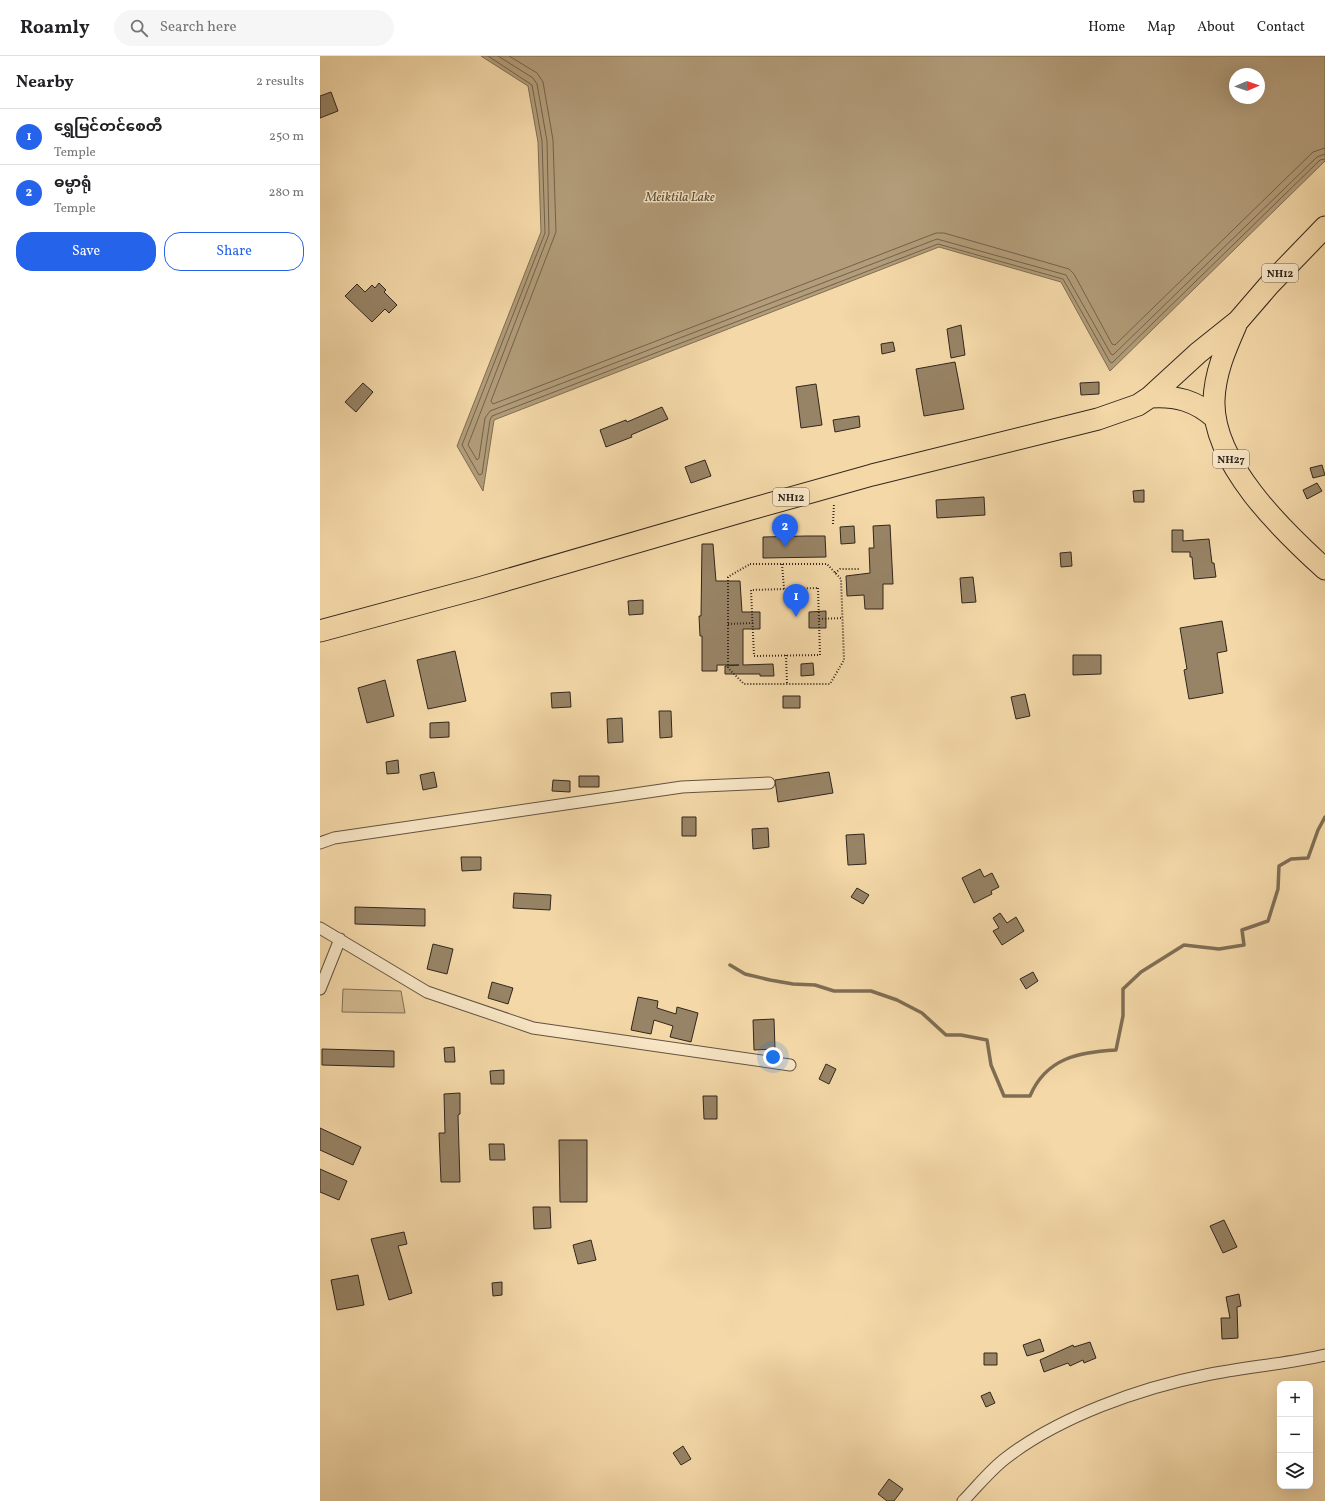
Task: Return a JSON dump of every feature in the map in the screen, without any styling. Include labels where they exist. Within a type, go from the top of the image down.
[{"type":"highway","name":"NH12","points":[[320,631],[479,588],[834,486],[1098,419],[1138,405],[1150,397],[1198,353],[1238,321],[1269,285],[1325,227]]},
{"type":"highway","name":"NH27","points":[[1238,321],[1218,369],[1214,402],[1215,418],[1220,435],[1230,457],[1249,489],[1264,509],[1325,569]]},
{"type":"highway","points":[[1150,397],[1168,396],[1185,400],[1206,410],[1215,418]]},
{"type":"street","points":[[320,843],[341,837],[682,787],[769,783]]},
{"type":"street","points":[[320,928],[427,992],[533,1028],[790,1065]]},
{"type":"street","points":[[320,989],[340,939]]},
{"type":"street","points":[[963,1501],[1005,1458],[1053,1428],[1085,1413],[1151,1389],[1205,1375],[1293,1362],[1325,1355]]},
{"type":"path","points":[[833,524],[834,486]]},
{"type":"path","points":[[750,564],[827,564],[835,573],[841,579],[844,660],[830,684],[744,684],[728,668],[728,577],[750,564]]},
{"type":"path","points":[[782,564],[784,589]]},
{"type":"path","points":[[835,573],[840,569],[860,569]]},
{"type":"path","points":[[818,588],[820,655],[754,656],[751,590],[784,589],[818,588]]},
{"type":"path","points":[[819,619],[843,618]]},
{"type":"path","points":[[728,624],[753,624]]},
{"type":"path","points":[[786,655],[787,684]]},
{"type":"shaded area","points":[[343,989],[401,991],[405,1013],[342,1012]]},
{"type":"water","name":"Meiktila Lake","points":[[481,56],[1325,56],[1325,161],[1110,371],[1061,282],[939,247],[494,420],[483,491],[457,446],[541,232],[538,142],[528,86]]},
{"type":"building","points":[[331,92],[338,111],[320,118],[320,96]]},
{"type":"building","points":[[379,283],[386,290],[384,292],[397,305],[389,313],[385,309],[372,322],[345,296],[357,284],[365,292],[372,285],[375,288]]},
{"type":"building","points":[[961,325],[965,355],[951,358],[947,329]]},
{"type":"building","points":[[893,342],[895,351],[882,354],[881,344]]},
{"type":"building","points":[[955,362],[964,409],[924,416],[916,369]]},
{"type":"building","points":[[1099,382],[1099,394],[1081,395],[1080,383]]},
{"type":"building","points":[[363,383],[373,392],[356,412],[345,402]]},
{"type":"building","points":[[816,384],[822,425],[801,428],[796,387]]},
{"type":"building","points":[[662,407],[668,419],[631,435],[632,437],[606,447],[600,430],[626,420],[627,422]]},
{"type":"building","points":[[859,416],[860,427],[835,432],[833,420]]},
{"type":"building","points":[[705,460],[711,476],[691,483],[685,467]]},
{"type":"building","points":[[1322,465],[1325,475],[1313,478],[1310,468]]},
{"type":"building","points":[[1317,483],[1322,491],[1307,499],[1303,490]]},
{"type":"building","points":[[1144,490],[1144,502],[1134,502],[1133,491]]},
{"type":"building","points":[[984,497],[985,515],[937,518],[936,500]]},
{"type":"building","points":[[890,525],[893,584],[883,584],[883,609],[865,609],[864,595],[847,596],[846,576],[870,573],[869,548],[874,548],[873,526]]},
{"type":"building","points":[[854,526],[855,543],[841,544],[840,527]]},
{"type":"building","points":[[1172,530],[1183,530],[1183,541],[1209,539],[1212,563],[1214,563],[1216,577],[1194,579],[1192,557],[1190,557],[1190,552],[1172,552]]},
{"type":"building","points":[[825,536],[826,557],[763,558],[763,537]]},
{"type":"building","points":[[702,544],[713,544],[716,581],[740,581],[742,612],[760,612],[760,629],[743,629],[743,665],[773,664],[774,676],[760,676],[760,674],[725,674],[725,666],[739,665],[717,665],[717,671],[702,671],[702,636],[700,636],[699,616],[701,616]]},
{"type":"building","points":[[1071,552],[1072,566],[1061,567],[1060,553]]},
{"type":"building","points":[[973,577],[976,602],[962,603],[960,578]]},
{"type":"building","points":[[643,600],[643,614],[629,615],[628,601]]},
{"type":"building","points":[[826,611],[826,628],[809,628],[809,612]]},
{"type":"building","points":[[1222,621],[1227,651],[1217,653],[1223,693],[1189,699],[1184,670],[1187,669],[1180,628]]},
{"type":"building","points":[[455,651],[466,701],[428,709],[417,660]]},
{"type":"building","points":[[1073,655],[1101,655],[1101,674],[1073,675]]},
{"type":"building","points":[[813,663],[814,675],[801,676],[801,664]]},
{"type":"building","points":[[385,680],[394,716],[367,723],[358,688]]},
{"type":"building","points":[[570,692],[571,707],[552,708],[551,693]]},
{"type":"building","points":[[1025,694],[1030,716],[1016,719],[1011,697]]},
{"type":"building","points":[[783,696],[800,696],[800,708],[783,708]]},
{"type":"building","points":[[659,711],[671,711],[672,737],[660,738]]},
{"type":"building","points":[[622,718],[623,742],[608,743],[607,719]]},
{"type":"building","points":[[449,722],[449,737],[430,738],[430,723]]},
{"type":"building","points":[[398,760],[399,773],[387,774],[386,762]]},
{"type":"building","points":[[434,772],[437,787],[423,790],[420,775]]},
{"type":"building","points":[[829,772],[833,793],[778,802],[775,780]]},
{"type":"building","points":[[579,776],[599,776],[599,787],[579,787]]},
{"type":"building","points":[[553,780],[570,781],[570,792],[552,791]]},
{"type":"building","points":[[682,817],[696,817],[696,836],[682,836]]},
{"type":"building","points":[[768,828],[769,847],[753,849],[752,829]]},
{"type":"building","points":[[864,834],[866,864],[848,865],[846,835]]},
{"type":"building","points":[[461,857],[481,857],[481,870],[462,871]]},
{"type":"building","points":[[980,869],[984,877],[992,873],[999,887],[991,891],[992,894],[974,903],[962,878]]},
{"type":"building","points":[[857,888],[869,895],[863,904],[851,897]]},
{"type":"building","points":[[514,893],[551,895],[550,910],[513,908]]},
{"type":"building","points":[[355,907],[425,909],[425,926],[355,924]]},
{"type":"building","points":[[1000,913],[1007,923],[1016,917],[1024,931],[1002,945],[993,931],[999,928],[993,918]]},
{"type":"building","points":[[433,944],[453,949],[447,974],[427,969]]},
{"type":"building","points":[[1033,972],[1038,981],[1026,989],[1020,979]]},
{"type":"building","points":[[492,982],[513,988],[508,1004],[488,998]]},
{"type":"building","points":[[638,997],[658,1001],[657,1008],[676,1014],[677,1007],[698,1013],[691,1042],[670,1037],[673,1026],[654,1020],[651,1034],[631,1030]]},
{"type":"building","points":[[774,1019],[775,1049],[754,1050],[753,1020]]},
{"type":"building","points":[[454,1047],[455,1062],[445,1062],[444,1048]]},
{"type":"building","points":[[322,1049],[394,1051],[394,1067],[322,1065]]},
{"type":"building","points":[[826,1064],[836,1069],[829,1084],[819,1079]]},
{"type":"building","points":[[504,1070],[504,1084],[491,1084],[490,1071]]},
{"type":"building","points":[[460,1093],[460,1114],[458,1115],[460,1182],[441,1182],[439,1133],[445,1133],[444,1094]]},
{"type":"building","points":[[703,1096],[717,1096],[717,1119],[704,1119]]},
{"type":"building","points":[[320,1128],[361,1147],[353,1165],[320,1150]]},
{"type":"building","points":[[559,1140],[587,1140],[587,1202],[560,1202]]},
{"type":"building","points":[[489,1144],[504,1144],[505,1160],[490,1160]]},
{"type":"building","points":[[320,1169],[347,1181],[339,1200],[320,1192]]},
{"type":"building","points":[[533,1207],[550,1207],[551,1228],[534,1229]]},
{"type":"building","points":[[1224,1220],[1237,1247],[1223,1253],[1210,1226]]},
{"type":"building","points":[[404,1232],[407,1244],[398,1246],[412,1293],[389,1300],[371,1239]]},
{"type":"building","points":[[591,1240],[596,1260],[578,1264],[573,1245]]},
{"type":"building","points":[[358,1275],[364,1305],[337,1310],[331,1280]]},
{"type":"building","points":[[502,1282],[502,1295],[493,1296],[492,1283]]},
{"type":"building","points":[[1239,1294],[1241,1306],[1237,1307],[1238,1338],[1222,1339],[1221,1318],[1230,1318],[1226,1297]]},
{"type":"building","points":[[1040,1339],[1044,1351],[1027,1356],[1023,1345]]},
{"type":"building","points":[[1090,1342],[1096,1358],[1084,1363],[1083,1360],[1070,1366],[1068,1363],[1044,1372],[1040,1360],[1073,1345],[1074,1347]]},
{"type":"building","points":[[984,1353],[997,1353],[997,1365],[984,1365]]},
{"type":"building","points":[[990,1392],[995,1403],[986,1407],[981,1396]]},
{"type":"building","points":[[683,1446],[691,1459],[681,1465],[673,1453]]},
{"type":"building","points":[[889,1479],[903,1489],[894,1501],[887,1501],[878,1494]]},
{"type":"waterway","points":[[730,965],[745,974],[770,980],[793,984],[815,985],[834,991],[871,991],[897,1000],[922,1013],[946,1035],[961,1035],[987,1040],[991,1065],[1004,1096],[1030,1096],[1037,1083],[1054,1065],[1077,1055],[1116,1050],[1123,1016],[1123,989],[1141,972],[1184,945],[1219,949],[1244,945],[1242,930],[1268,921],[1278,889],[1279,866],[1291,859],[1308,858],[1318,830],[1325,817]]},
{"type":"place","name":"ဓမ္မာရုံ","points":[[785,547]]},
{"type":"place","name":"ရွှေမြင်တင်စေတီ","points":[[796,617]]}]
